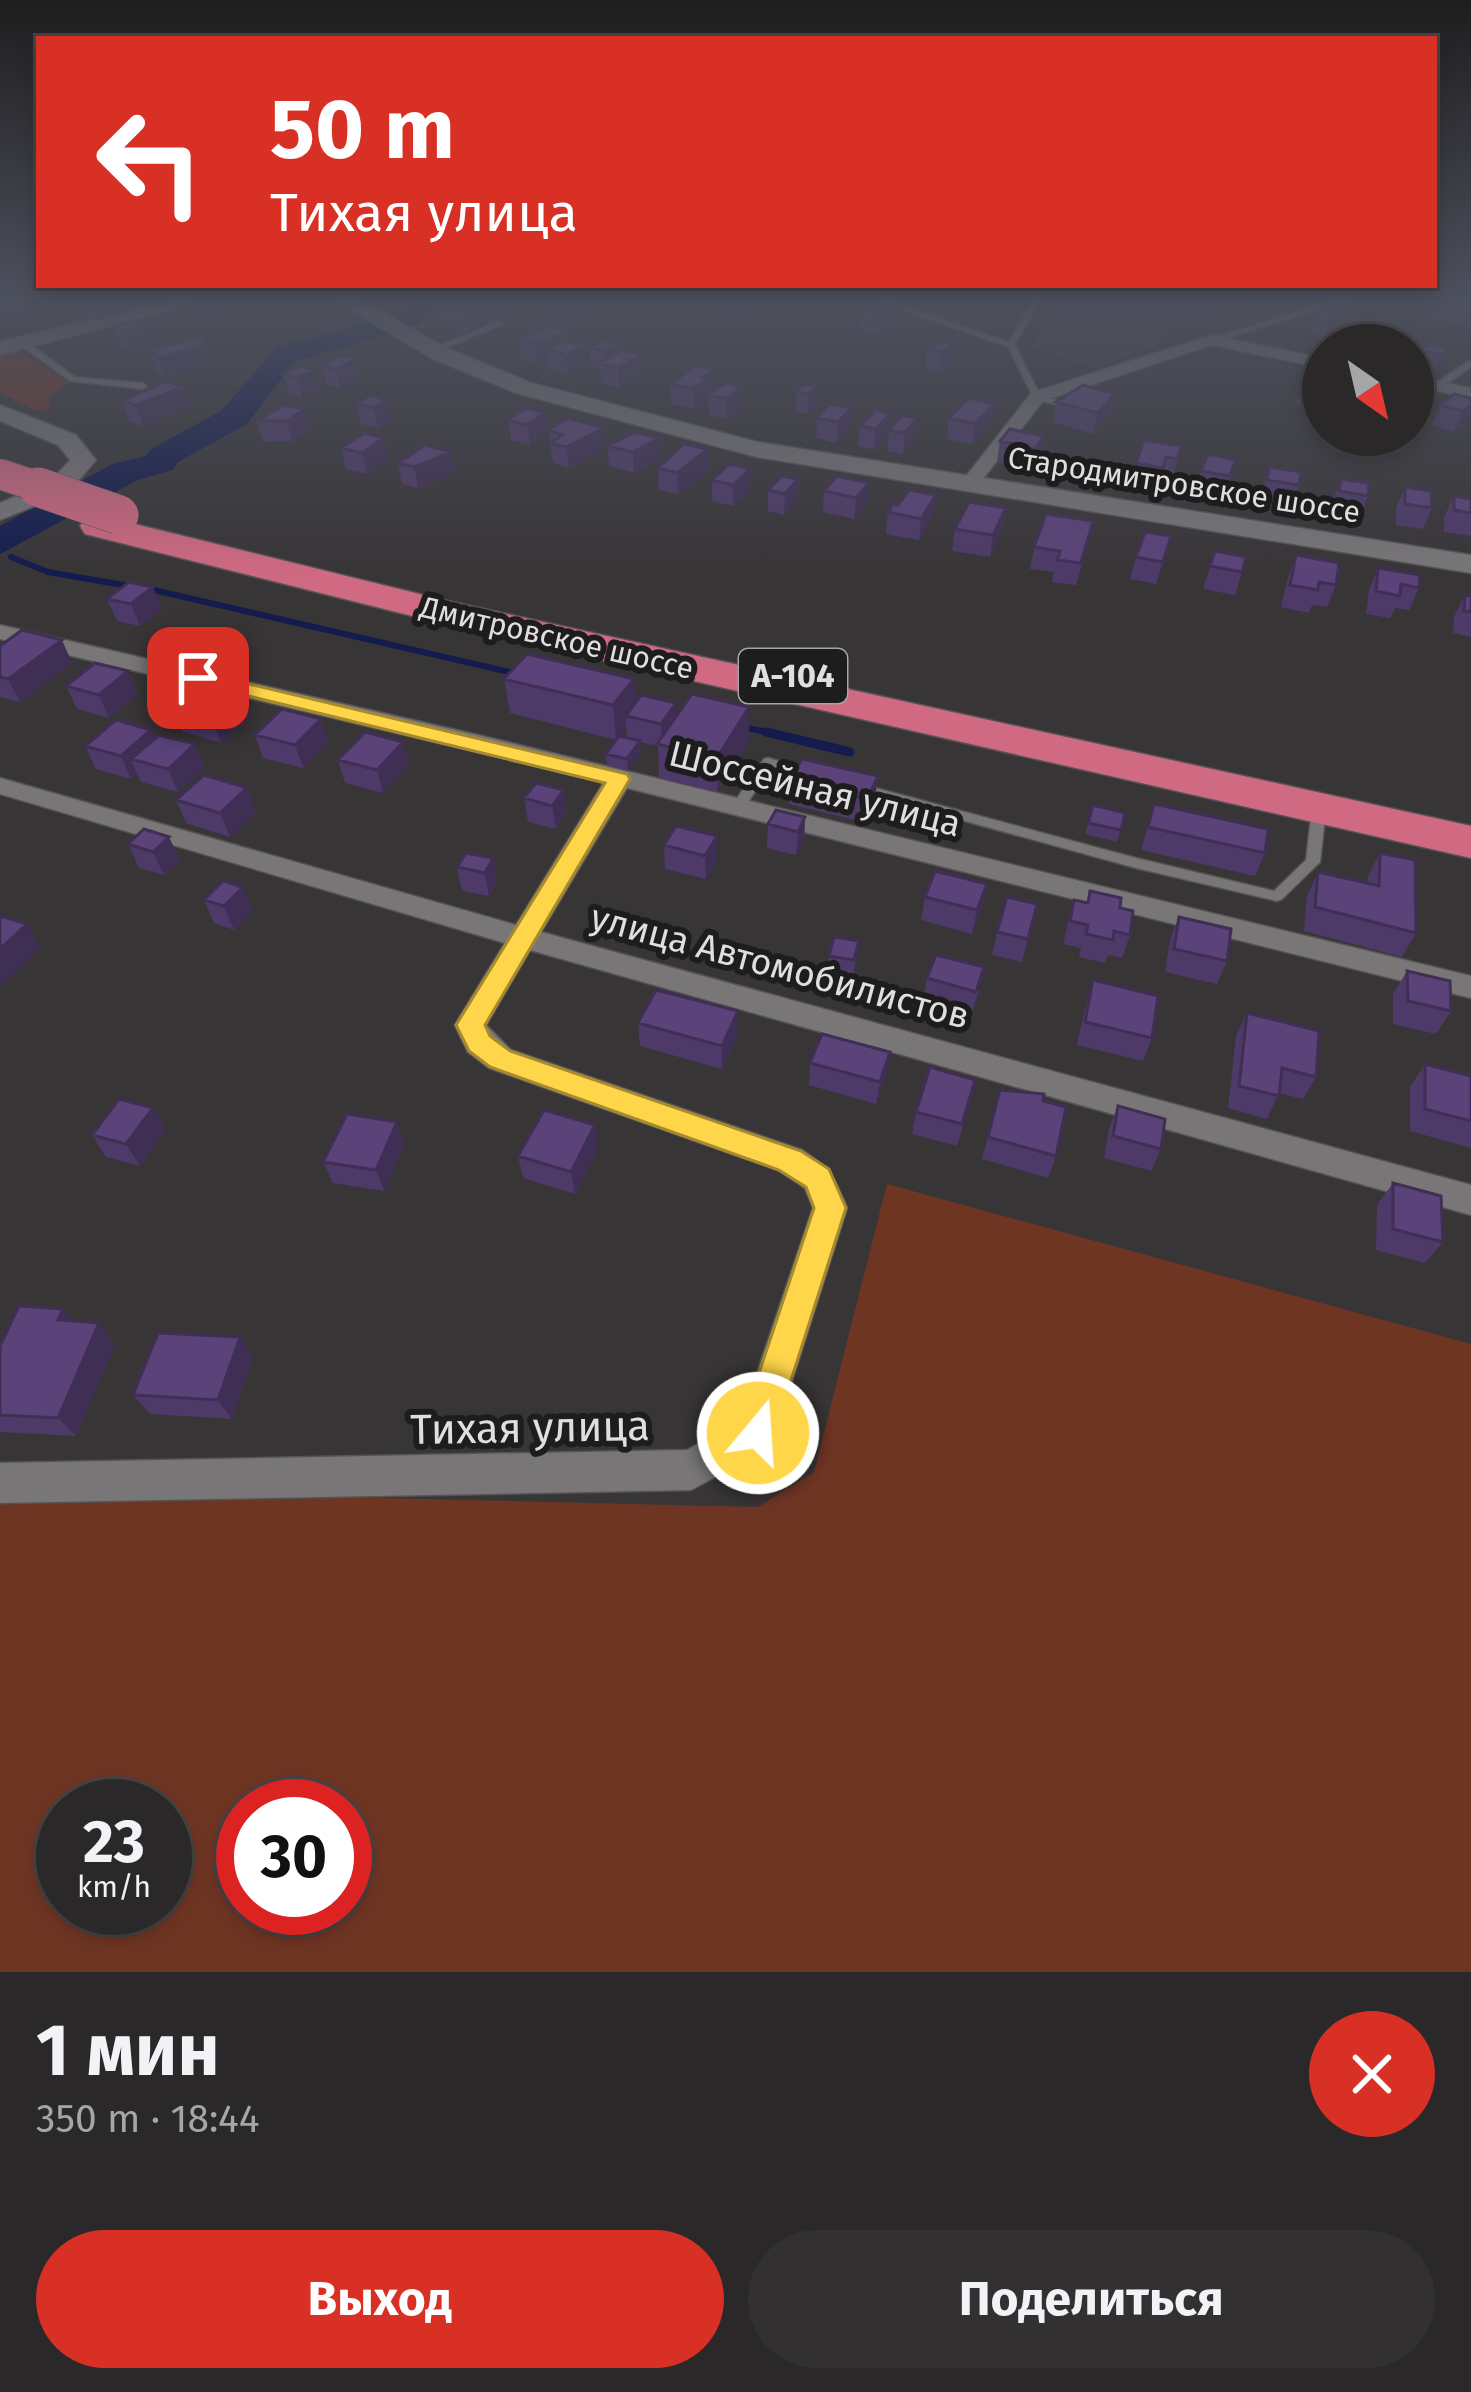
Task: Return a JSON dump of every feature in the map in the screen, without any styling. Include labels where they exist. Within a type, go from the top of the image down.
[{"type":"highway","name":"Дмитровское шоссе","points":[[0,473],[109,520],[777,672],[1471,822]]},
{"type":"highway","name":"Дмитровское шоссе","points":[[0,492],[475,620],[1471,842]]},
{"type":"street","name":"Стародмитровское шоссе","points":[[531,390],[757,448],[1471,564]]},
{"type":"street","points":[[969,484],[1046,399],[1071,390]]},
{"type":"street","points":[[0,412],[67,440],[83,460],[77,473],[59,487],[0,512]]},
{"type":"street","name":"Шоссейная улица","points":[[0,632],[1471,987]]},
{"type":"street","name":"Тихая улица","points":[[0,1483],[691,1470],[758,1433],[830,1208],[818,1179],[790,1160],[500,1059],[479,1043],[470,1025],[619,779]]},
{"type":"street","name":"улица Автомобилистов","points":[[0,786],[523,938],[1471,1200]]},
{"type":"lane","points":[[1040,390],[1046,399]]},
{"type":"lane","points":[[738,807],[768,762],[1136,863],[1277,896],[1313,862],[1319,808]]},
{"type":"shaded area","points":[[58,390],[48,397],[51,407],[37,411],[0,393]]},
{"type":"shaded area","points":[[887,1184],[1471,1344],[1471,1972],[0,1972],[0,1499],[295,1496],[758,1507],[814,1472]]},
{"type":"building","points":[[146,390],[176,390],[136,405],[122,401]]},
{"type":"building","points":[[715,390],[738,390],[726,399],[708,395]]},
{"type":"building","points":[[1075,390],[1115,394],[1098,413],[1056,402]]},
{"type":"building","points":[[1454,394],[1471,398],[1471,405],[1463,411],[1441,405]]},
{"type":"building","points":[[370,395],[387,400],[374,408],[356,404]]},
{"type":"building","points":[[969,398],[995,404],[975,424],[949,418]]},
{"type":"building","points":[[830,404],[851,408],[838,422],[817,418]]},
{"type":"building","points":[[284,405],[305,409],[287,421],[257,421]]},
{"type":"building","points":[[526,408],[545,413],[527,425],[508,420]]},
{"type":"building","points":[[876,410],[891,413],[876,429],[860,426]]},
{"type":"building","points":[[902,415],[917,418],[905,433],[889,430]]},
{"type":"building","points":[[568,418],[604,428],[566,447],[550,443],[563,435],[548,430]]},
{"type":"building","points":[[1010,429],[1044,436],[1035,449],[1000,441]]},
{"type":"building","points":[[635,432],[659,438],[633,452],[607,446]]},
{"type":"building","points":[[364,433],[384,438],[362,453],[341,448]]},
{"type":"building","points":[[1144,440],[1181,446],[1178,459],[1166,457],[1163,468],[1136,463]]},
{"type":"building","points":[[684,444],[708,449],[677,473],[658,468]]},
{"type":"building","points":[[425,445],[451,452],[414,467],[398,463]]},
{"type":"building","points":[[1208,454],[1236,460],[1229,476],[1201,471]]},
{"type":"building","points":[[729,464],[750,469],[733,485],[712,480]]},
{"type":"building","points":[[1269,467],[1301,472],[1299,485],[1267,480]]},
{"type":"building","points":[[782,476],[798,479],[785,494],[768,490]]},
{"type":"building","points":[[837,476],[869,483],[856,498],[824,491]]},
{"type":"building","points":[[1341,479],[1369,483],[1368,496],[1339,491]]},
{"type":"building","points":[[1405,487],[1431,491],[1432,508],[1405,504]]},
{"type":"building","points":[[909,490],[936,495],[921,519],[888,512]]},
{"type":"building","points":[[1454,496],[1471,499],[1471,513],[1454,510]]},
{"type":"building","points":[[969,502],[1006,508],[993,535],[955,529]]},
{"type":"building","points":[[1046,514],[1093,521],[1081,563],[1057,560],[1060,551],[1034,547]]},
{"type":"building","points":[[1145,532],[1171,536],[1163,562],[1136,557]]},
{"type":"building","points":[[1215,551],[1246,557],[1242,572],[1210,566]]},
{"type":"building","points":[[1296,555],[1339,563],[1336,585],[1319,582],[1318,590],[1290,585]]},
{"type":"building","points":[[1378,568],[1420,575],[1419,588],[1401,584],[1400,596],[1376,591]]},
{"type":"building","points":[[129,582],[153,587],[131,604],[107,599]]},
{"type":"building","points":[[1465,595],[1471,596],[1471,612],[1464,611]]},
{"type":"building","points":[[22,630],[62,640],[8,679],[0,677],[0,646]]},
{"type":"building","points":[[527,654],[634,679],[613,705],[504,679]]},
{"type":"building","points":[[95,663],[128,671],[99,695],[66,686]]},
{"type":"building","points":[[199,674],[238,684],[208,708],[169,698]]},
{"type":"building","points":[[692,694],[749,707],[717,758],[657,744]]},
{"type":"building","points":[[641,695],[676,703],[661,724],[626,716]]},
{"type":"building","points":[[282,709],[321,719],[295,745],[255,735]]},
{"type":"building","points":[[116,720],[151,730],[121,756],[85,746]]},
{"type":"building","points":[[365,732],[403,742],[377,770],[338,760]]},
{"type":"building","points":[[159,735],[195,744],[168,769],[131,759]]},
{"type":"building","points":[[619,736],[640,741],[627,759],[606,754]]},
{"type":"building","points":[[802,759],[878,776],[867,799],[790,780]]},
{"type":"building","points":[[204,775],[247,788],[220,813],[176,800]]},
{"type":"building","points":[[536,783],[564,790],[552,806],[524,798]]},
{"type":"building","points":[[1154,804],[1268,829],[1265,853],[1148,827]]},
{"type":"building","points":[[1093,805],[1125,813],[1121,830],[1088,823]]},
{"type":"building","points":[[776,810],[805,817],[798,832],[768,824]]},
{"type":"building","points":[[676,826],[717,836],[705,856],[664,845]]},
{"type":"building","points":[[144,829],[169,837],[153,852],[128,844]]},
{"type":"building","points":[[466,853],[493,858],[485,873],[457,867]]},
{"type":"building","points":[[1380,853],[1415,860],[1416,933],[1315,907],[1318,872],[1379,886]]},
{"type":"building","points":[[935,871],[987,884],[977,910],[925,897]]},
{"type":"building","points":[[223,881],[243,887],[224,906],[204,900]]},
{"type":"building","points":[[1090,891],[1121,898],[1120,908],[1133,911],[1130,935],[1114,931],[1113,940],[1086,934],[1088,925],[1070,921],[1074,900],[1088,903]]},
{"type":"building","points":[[1007,897],[1037,904],[1028,939],[997,932]]},
{"type":"building","points":[[0,916],[27,924],[0,949]]},
{"type":"building","points":[[1179,917],[1231,929],[1227,961],[1174,949]]},
{"type":"building","points":[[834,937],[859,941],[854,960],[829,956]]},
{"type":"building","points":[[936,955],[984,967],[976,992],[927,978]]},
{"type":"building","points":[[1407,971],[1450,981],[1451,1011],[1408,1001]]},
{"type":"building","points":[[1093,980],[1158,996],[1152,1038],[1085,1022]]},
{"type":"building","points":[[656,990],[738,1011],[722,1046],[638,1023]]},
{"type":"building","points":[[1247,1013],[1319,1031],[1316,1077],[1282,1068],[1279,1096],[1239,1086]]},
{"type":"building","points":[[822,1034],[890,1052],[880,1082],[810,1063]]},
{"type":"building","points":[[1425,1064],[1471,1076],[1471,1121],[1425,1109]]},
{"type":"building","points":[[930,1067],[975,1080],[962,1124],[916,1112]]},
{"type":"building","points":[[1000,1090],[1044,1094],[1043,1101],[1066,1107],[1056,1156],[988,1137]]},
{"type":"building","points":[[119,1099],[153,1108],[126,1144],[92,1135]]},
{"type":"building","points":[[1118,1106],[1165,1119],[1161,1149],[1113,1136]]},
{"type":"building","points":[[544,1110],[595,1125],[571,1172],[518,1156]]},
{"type":"building","points":[[347,1114],[397,1122],[376,1170],[323,1162]]},
{"type":"building","points":[[1393,1183],[1441,1196],[1443,1242],[1393,1229]]},
{"type":"building","points":[[19,1306],[63,1309],[58,1320],[99,1323],[58,1418],[0,1415],[0,1346]]},
{"type":"building","points":[[158,1333],[240,1337],[218,1400],[133,1395]]},
{"type":"waterway","points":[[0,542],[125,472],[160,463],[163,456],[235,417],[257,390]]},
{"type":"waterway","points":[[11,557],[48,572],[158,591],[518,674]]},
{"type":"waterway","points":[[739,726],[772,733]]},
{"type":"waterway","points":[[766,732],[772,733]]},
{"type":"waterway","points":[[772,733],[779,735]]},
{"type":"waterway","points":[[772,733],[850,752]]},
{"type":"route","points":[[198,678],[619,779],[470,1025],[479,1043],[500,1059],[790,1160],[818,1179],[830,1208],[758,1433]]}]
